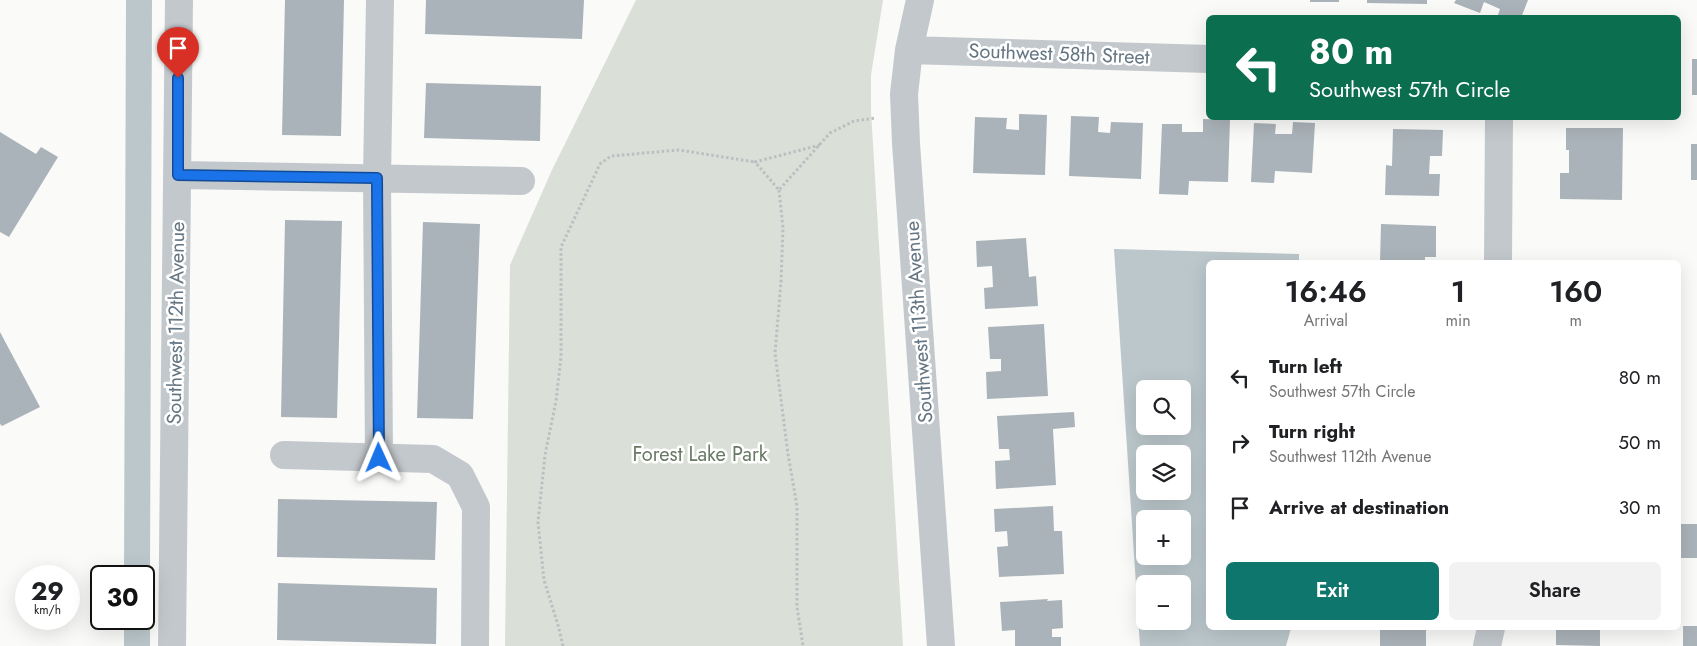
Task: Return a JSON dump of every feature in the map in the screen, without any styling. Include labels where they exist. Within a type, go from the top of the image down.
[{"type":"street","name":"Southwest 112th Avenue","points":[[172,646],[179,0]]},
{"type":"street","points":[[379,458],[377,178],[380,0]]},
{"type":"street","name":"Southwest 113th Avenue","points":[[920,0],[909,50],[904,94],[941,646]]},
{"type":"street","name":"Southwest 58th Street","points":[[909,50],[1206,59]]},
{"type":"street","points":[[1498,260],[1499,120]]},
{"type":"street","points":[[178,175],[521,181]]},
{"type":"street","points":[[284,455],[434,459],[460,475],[476,507],[475,646]]},
{"type":"street","points":[[1487,646],[1491,630]]},
{"type":"path","points":[[779,190],[830,133],[854,120],[876,118]]},
{"type":"path","points":[[563,646],[544,580],[538,522],[545,455],[556,401],[561,357],[561,247],[600,164],[611,156],[679,150],[755,162],[820,145]]},
{"type":"path","points":[[755,162],[779,190],[782,228],[782,273],[775,353],[788,454],[797,506],[797,607],[803,646]]},
{"type":"green space","name":"Forest Lake Park","points":[[636,0],[883,0],[871,75],[871,111],[903,646],[505,646],[510,265],[552,170]]},
{"type":"shaded area","points":[[1114,249],[1299,254],[1299,260],[1206,260],[1206,630],[1290,630],[1286,646],[1140,646],[1139,630],[1191,630],[1191,575],[1136,575],[1136,585]]},
{"type":"building","points":[[285,0],[344,0],[341,136],[282,135]]},
{"type":"building","points":[[426,0],[584,0],[582,39],[425,34]]},
{"type":"building","points":[[1310,0],[1339,0],[1339,2],[1310,2]]},
{"type":"building","points":[[1367,0],[1427,0],[1427,4],[1367,3]]},
{"type":"building","points":[[1456,0],[1528,0],[1522,15],[1498,15],[1500,9],[1484,2],[1480,13],[1454,3]]},
{"type":"building","points":[[1692,59],[1697,59],[1697,95],[1692,95]]},
{"type":"building","points":[[426,83],[541,86],[540,141],[424,138]]},
{"type":"building","points":[[1019,114],[1047,115],[1045,175],[973,173],[975,117],[1007,118],[1006,129],[1019,130]]},
{"type":"building","points":[[1071,116],[1099,117],[1098,132],[1110,133],[1111,122],[1143,123],[1141,179],[1069,176]]},
{"type":"building","points":[[1203,119],[1230,120],[1228,182],[1189,181],[1188,195],[1159,194],[1162,124],[1182,124],[1182,132],[1203,132]]},
{"type":"building","points":[[1293,122],[1315,123],[1312,173],[1275,171],[1274,183],[1251,182],[1254,123],[1276,124],[1275,134],[1292,134]]},
{"type":"building","points":[[1566,128],[1623,128],[1622,200],[1560,199],[1560,173],[1569,173],[1569,150],[1566,150]]},
{"type":"building","points":[[1393,129],[1443,130],[1442,156],[1430,156],[1429,174],[1440,174],[1439,196],[1385,195],[1386,165],[1392,166]]},
{"type":"building","points":[[0,132],[36,154],[41,147],[58,157],[9,237],[0,232]]},
{"type":"building","points":[[1691,144],[1697,144],[1697,180],[1691,180]]},
{"type":"building","points":[[285,220],[342,221],[337,418],[281,417]]},
{"type":"building","points":[[423,222],[480,224],[473,419],[417,418]]},
{"type":"building","points":[[1381,224],[1436,226],[1436,257],[1425,257],[1425,260],[1380,260]]},
{"type":"building","points":[[1026,238],[1029,277],[1036,276],[1038,306],[985,309],[984,288],[993,287],[992,266],[977,267],[976,241]]},
{"type":"building","points":[[1044,324],[1048,396],[987,399],[986,372],[1001,371],[1001,359],[990,359],[988,327]]},
{"type":"building","points":[[0,332],[40,407],[2,426],[0,424]]},
{"type":"building","points":[[1074,412],[1075,427],[1053,429],[1056,485],[996,489],[995,461],[1010,460],[1009,449],[999,449],[997,416]]},
{"type":"building","points":[[278,499],[437,502],[435,560],[277,557]]},
{"type":"building","points":[[1053,506],[1054,531],[1062,531],[1064,574],[999,577],[997,547],[1008,546],[1007,531],[995,532],[994,509]]},
{"type":"building","points":[[1681,524],[1697,524],[1697,558],[1681,558]]},
{"type":"building","points":[[278,583],[437,588],[436,644],[277,640]]},
{"type":"building","points":[[1048,599],[1047,601],[1062,600],[1063,628],[1052,629],[1052,637],[1061,637],[1061,646],[1015,646],[1015,630],[1002,631],[1000,602]]},
{"type":"building","points":[[1683,626],[1697,626],[1697,646],[1683,646]]},
{"type":"building","points":[[1380,630],[1426,630],[1426,646],[1380,646]]},
{"type":"building","points":[[1556,630],[1600,630],[1600,646],[1556,645]]},
{"type":"waterway","points":[[137,565],[139,0]]},
{"type":"waterway","points":[[137,630],[137,646]]},
{"type":"route","points":[[178,78],[178,175],[377,178],[379,458]]}]
